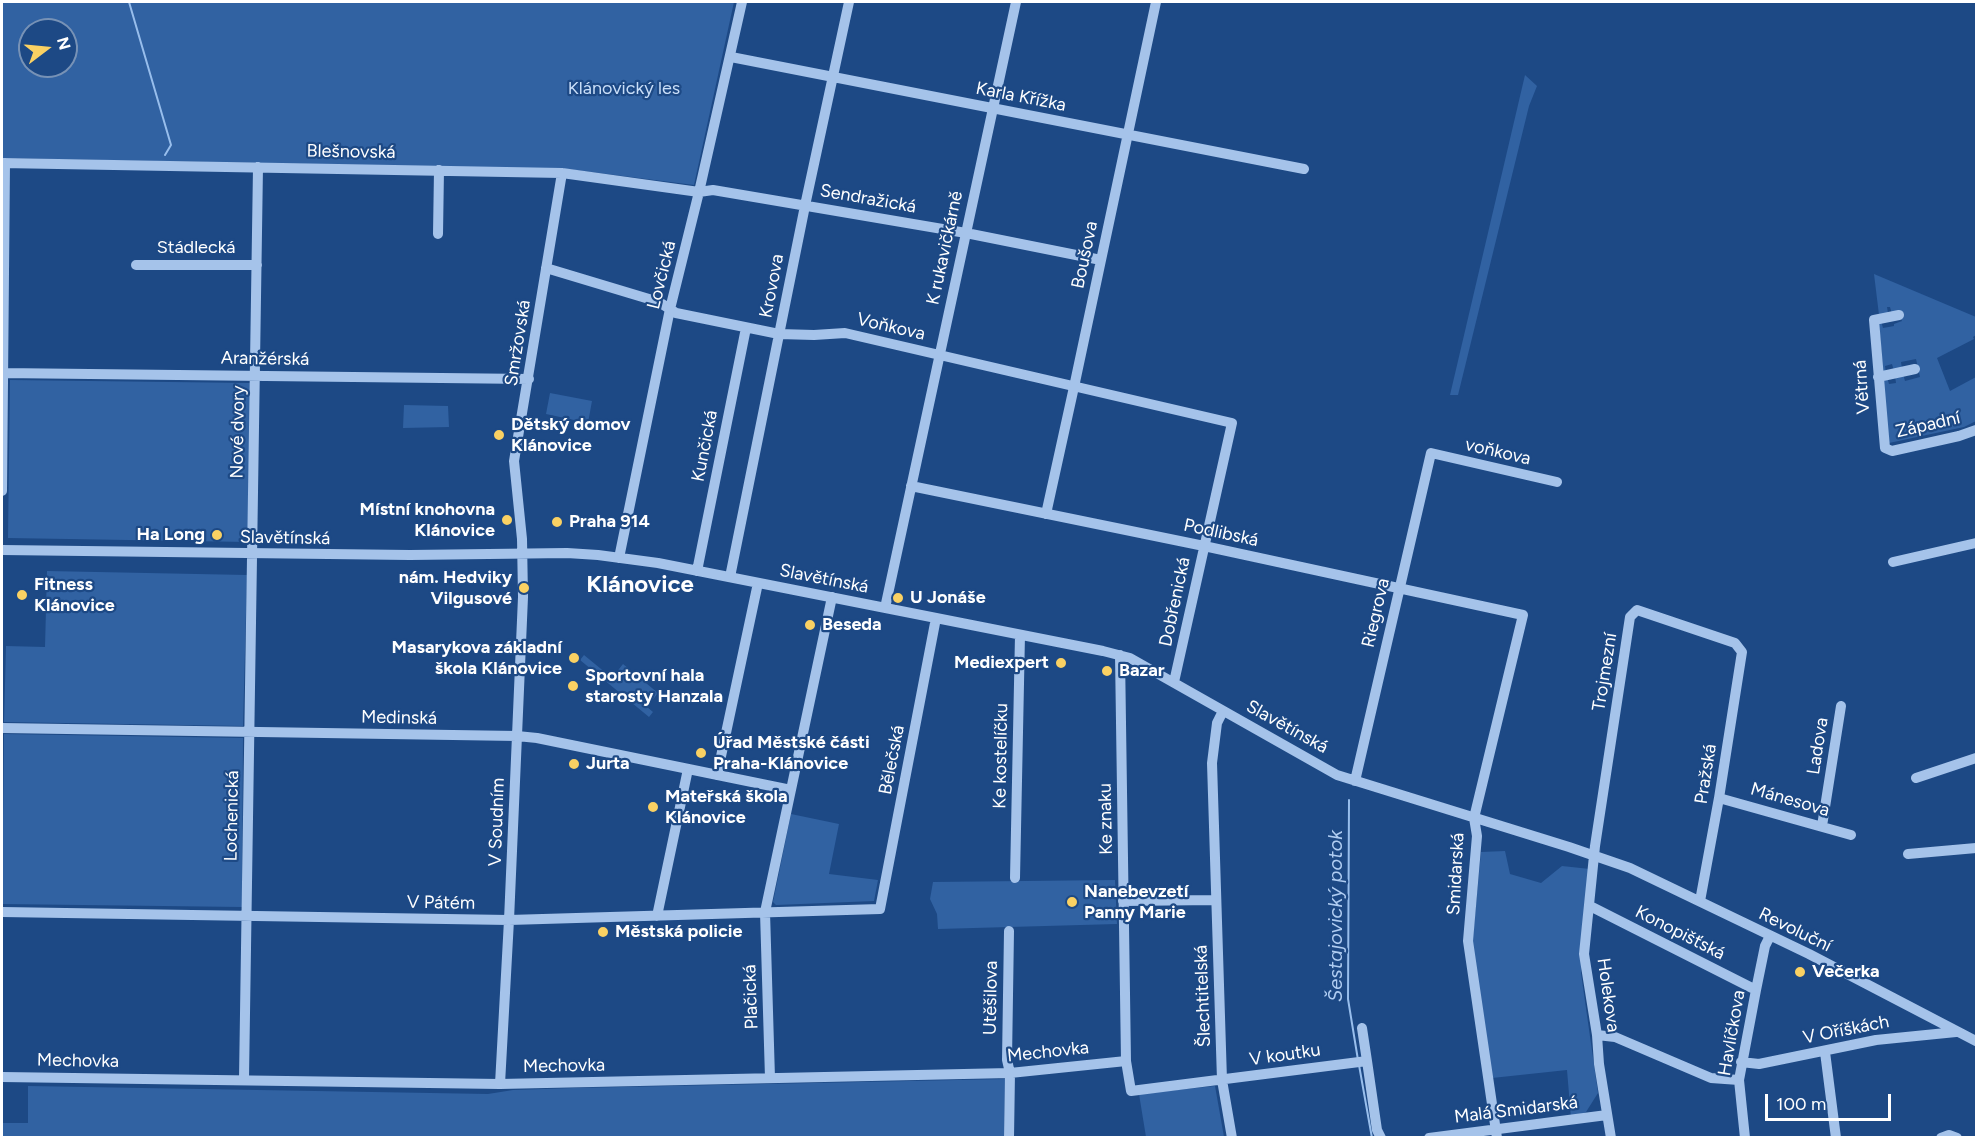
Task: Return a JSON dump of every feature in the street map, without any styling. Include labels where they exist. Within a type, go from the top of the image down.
[{"type":"street","name":"Lovčická","points":[[619,558],[670,309],[731,57],[742,2]]},
{"type":"street","name":"Krovova","points":[[730,577],[805,205],[849,2]]},
{"type":"street","name":"K rukavičkárně","points":[[885,608],[1016,2]]},
{"type":"street","name":"Boušova","points":[[1046,514],[1156,2]]},
{"type":"street","name":"Karla Křížka","points":[[731,57],[1304,169]]},
{"type":"street","name":"Blešnovská","points":[[3,163],[562,173],[699,192]]},
{"type":"street","points":[[2,491],[3,163]]},
{"type":"street","name":"Nové dvory","points":[[252,554],[258,167]]},
{"type":"street","points":[[438,234],[439,170]]},
{"type":"street","name":"Smržovská","points":[[523,597],[523,554],[514,461],[562,173]]},
{"type":"street","name":"Sendražická","points":[[699,192],[714,190],[805,205],[966,233],[1101,260]]},
{"type":"street","name":"Stádlecká","points":[[136,265],[257,265]]},
{"type":"street","name":"Voňkova","points":[[546,268],[658,302],[676,313],[780,334],[845,333],[1232,423]]},
{"type":"street","name":"Větrná","points":[[1887,450],[1883,443],[1874,320],[1899,315]]},
{"type":"street","name":"Kunčická","points":[[697,571],[746,328]]},
{"type":"street","points":[[1878,377],[1916,369]]},
{"type":"street","name":"Aranžérská","points":[[2,373],[529,379]]},
{"type":"street","name":"Dobřenická","points":[[1174,682],[1232,423]]},
{"type":"street","name":"Západní","points":[[1887,450],[1892,451],[1955,437],[1977,430]]},
{"type":"street","name":"voňkova","points":[[1431,453],[1557,482]]},
{"type":"street","name":"Riegrova","points":[[1355,781],[1431,453]]},
{"type":"street","name":"Podlibská","points":[[911,486],[1399,587],[1523,615]]},
{"type":"street","points":[[1893,562],[1977,543]]},
{"type":"street","name":"Slavětínská","points":[[2,550],[252,554],[567,553],[619,558],[730,577],[1130,658],[1337,775],[1595,856]]},
{"type":"street","name":"Lochenická","points":[[244,1079],[252,554]]},
{"type":"street","points":[[717,775],[758,583]]},
{"type":"street","name":"V Soudním","points":[[500,1084],[523,597]]},
{"type":"street","name":"Plačická","points":[[770,1078],[765,912],[832,597]]},
{"type":"street","name":"Trojmezní","points":[[1595,856],[1630,617],[1637,610],[1735,643],[1742,652]]},
{"type":"street","name":"Smidarská","points":[[1497,1134],[1468,941],[1477,836],[1474,818],[1523,615]]},
{"type":"street","name":"Bělečská","points":[[880,909],[936,618]]},
{"type":"street","name":"Ke kostelíčku","points":[[1015,878],[1020,635]]},
{"type":"street","name":"Pražská","points":[[1700,902],[1742,652]]},
{"type":"street","name":"Ke znaku","points":[[1120,655],[1126,1061],[1131,1091],[1222,1080]]},
{"type":"street","name":"Ladova","points":[[1822,826],[1841,706]]},
{"type":"street","name":"Šlechtitelská","points":[[1223,711],[1217,723],[1212,763],[1222,1080],[1232,1137]]},
{"type":"street","name":"Medinská","points":[[2,728],[517,736],[537,738],[791,790]]},
{"type":"street","points":[[1916,778],[1977,758]]},
{"type":"street","points":[[657,916],[688,769]]},
{"type":"street","name":"Mánesova","points":[[1719,798],[1851,835]]},
{"type":"street","points":[[1908,854],[1977,848]]},
{"type":"street","name":"Revoluční","points":[[1595,856],[1630,868],[1977,1041]]},
{"type":"street","name":"Holekova","points":[[1595,856],[1584,954],[1611,1137]]},
{"type":"street","points":[[1123,901],[1215,900]]},
{"type":"street","name":"Konopišťská","points":[[1590,906],[1756,990]]},
{"type":"street","name":"V Pátém","points":[[2,912],[509,920],[880,909]]},
{"type":"street","name":"Utěšilova","points":[[1009,932],[1007,1060],[1010,1073],[1009,1137]]},
{"type":"street","name":"Havlíčkova","points":[[1745,1137],[1738,1080],[1765,946],[1770,936]]},
{"type":"street","points":[[1362,1028],[1360,1062],[1379,1135]]},
{"type":"street","name":"V Oříškách","points":[[1741,1062],[1759,1064],[1892,1037],[1958,1031]]},
{"type":"street","points":[[1597,1035],[1615,1037],[1710,1078],[1738,1080]]},
{"type":"street","points":[[1825,1052],[1836,1137]]},
{"type":"street","name":"Mechovka","points":[[2,1077],[500,1084],[1010,1073],[1126,1061]]},
{"type":"street","name":"V koutku","points":[[1222,1080],[1360,1062]]},
{"type":"street","name":"Malá Smidarská","points":[[1430,1137],[1497,1134],[1607,1114]]},
{"type":"street","points":[[1941,1137],[1949,1135],[1957,1137]]},
{"type":"green space","name":"Klánovický les","points":[[2,2],[734,2],[694,185],[567,169],[2,158]]},
{"type":"green space","points":[[1525,75],[1537,86],[1529,106],[1458,395],[1450,395]]},
{"type":"green space","points":[[1874,274],[1976,317],[1974,339],[1937,358],[1950,391],[1976,377],[1976,421],[1964,427],[1889,443],[1883,382],[1887,377],[1889,384],[1896,383],[1895,376],[1903,374],[1905,381],[1920,377],[1916,359],[1901,362],[1902,369],[1894,371],[1892,364],[1885,366],[1886,373],[1883,370],[1879,324],[1881,321],[1883,328],[1894,326],[1902,321],[1900,312],[1892,314],[1890,307],[1887,307],[1888,313],[1879,315]]},
{"type":"green space","points":[[10,380],[250,383],[248,542],[8,538]]},
{"type":"green space","points":[[550,393],[592,401],[588,423],[546,414]]},
{"type":"green space","points":[[404,405],[448,406],[449,427],[403,428]]},
{"type":"green space","points":[[47,571],[247,575],[243,726],[4,722],[6,646],[45,647]]},
{"type":"green space","points":[[584,655],[612,678],[623,664],[658,693],[647,707],[653,712],[649,717],[580,660]]},
{"type":"green space","points":[[4,734],[243,738],[242,907],[2,904]]},
{"type":"green space","points":[[791,814],[839,824],[829,874],[878,880],[874,901],[776,905],[773,902]]},
{"type":"green space","points":[[1505,851],[1510,874],[1541,883],[1562,866],[1590,869],[1581,973],[1598,1093],[1586,1112],[1571,1118],[1567,1070],[1492,1078],[1472,946],[1481,852]]},
{"type":"green space","points":[[1115,880],[1117,924],[938,929],[937,914],[930,899],[933,882]]},
{"type":"green space","points":[[1005,1079],[1004,1137],[2,1138],[2,1123],[28,1123],[28,1086],[488,1094],[513,1090],[573,1088]]},
{"type":"green space","points":[[1215,1086],[1224,1137],[1146,1137],[1139,1094]]},
{"type":"waterway","points":[[129,2],[171,145],[165,155]]},
{"type":"waterway","name":"Šestajovický potok","points":[[1349,800],[1348,999],[1358,1060]]},
{"type":"waterway","name":"Šestajovický potok","points":[[1359,1065],[1372,1138]]},
{"type":"place","name":"Dětský domov Klánovice","points":[[499,435]]},
{"type":"place","name":"Místní knohovna Klánovice","points":[[507,520]]},
{"type":"place","name":"Praha 914","points":[[557,522]]},
{"type":"place","name":"Ha Long","points":[[217,535]]},
{"type":"place","name":"nám. Hedviky Vilgusové","points":[[524,588]]},
{"type":"place","name":"Fitness Klánovice","points":[[22,595]]},
{"type":"place","name":"U Jonáše","points":[[898,598]]},
{"type":"place","name":"Beseda","points":[[810,625]]},
{"type":"place","name":"Masarykova základní škola Klánovice","points":[[574,658]]},
{"type":"place","name":"Mediexpert","points":[[1061,663]]},
{"type":"place","name":"Bazar","points":[[1107,671]]},
{"type":"place","name":"Sportovní hala starosty Hanzala","points":[[573,686]]},
{"type":"place","name":"Úřad Městské části Praha-Klánovice","points":[[701,753]]},
{"type":"place","name":"Jurta","points":[[574,764]]},
{"type":"place","name":"Mateřská škola Klánovice","points":[[653,807]]},
{"type":"place","name":"Nanebevzetí Panny Marie","points":[[1072,902]]},
{"type":"place","name":"Městská policie","points":[[603,932]]},
{"type":"place","name":"Večerka","points":[[1800,972]]},
{"type":"district","name":"Klánovice","points":[[640,585]]}]
